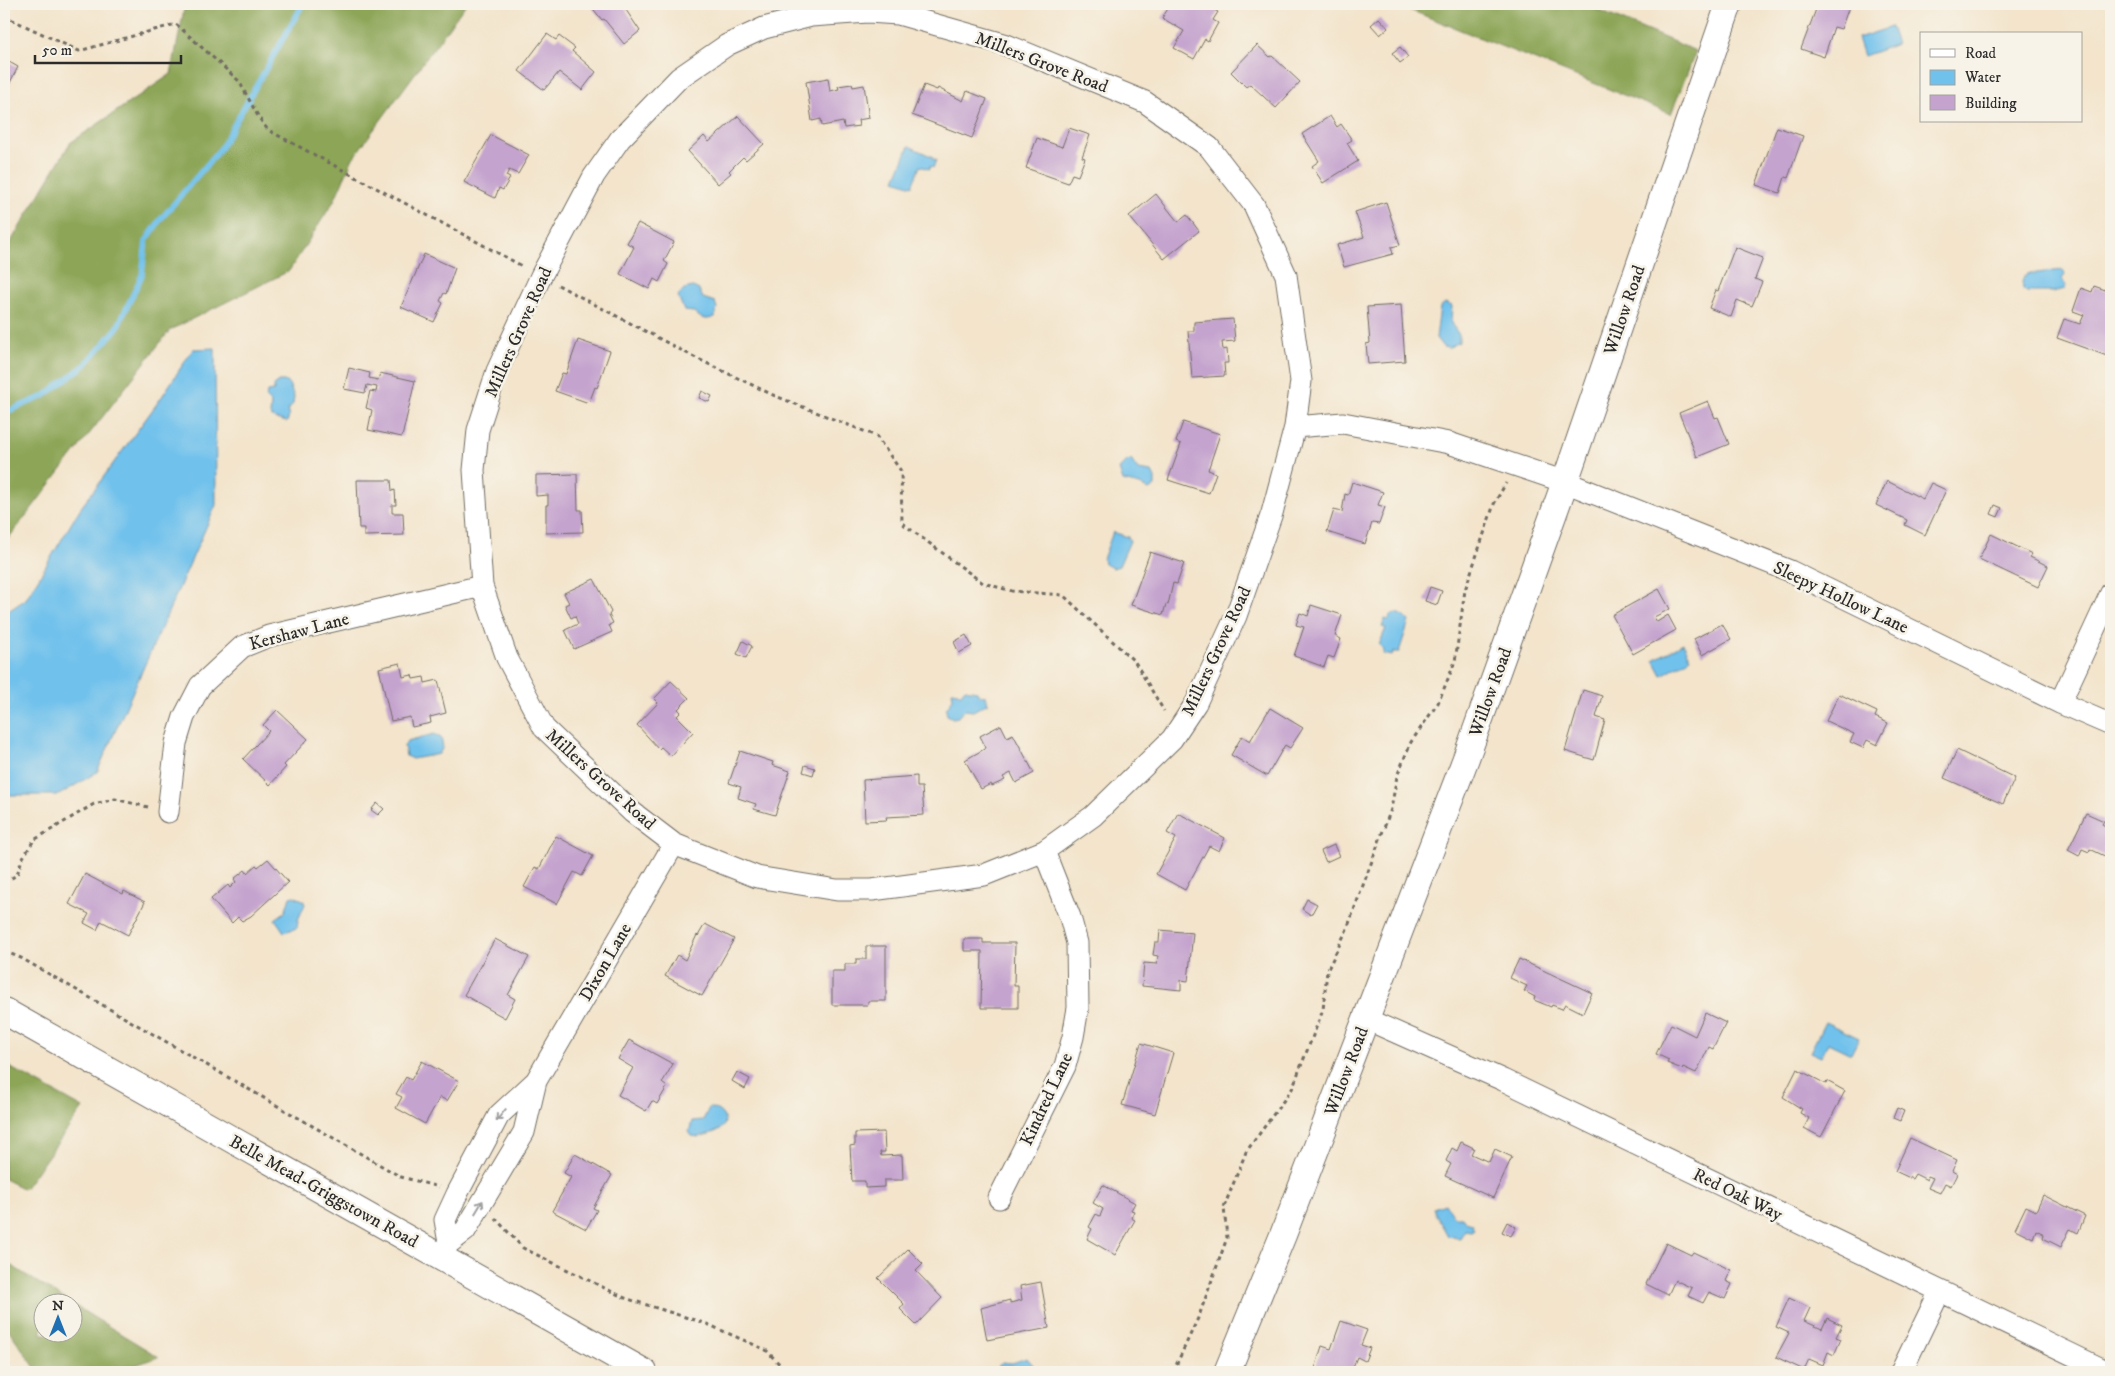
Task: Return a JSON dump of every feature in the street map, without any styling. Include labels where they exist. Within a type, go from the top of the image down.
[{"type":"street","name":"Willow Road","points":[[1227,1372],[1283,1235],[1466,758],[1565,482],[1730,4]]},
{"type":"street","name":"Millers Grove Road","points":[[868,12],[898,14],[1004,44],[1145,102],[1209,147],[1254,206],[1286,275],[1301,381],[1295,427],[1272,513],[1239,606],[1196,703],[1172,739],[1093,816],[1044,851],[984,876],[872,890],[837,890],[757,877],[674,844],[632,812],[544,728],[507,658],[482,586],[474,470],[478,430],[497,371],[541,276],[594,176],[620,139],[679,78],[727,45],[764,28],[811,16],[868,12]]},
{"type":"street","points":[[1295,427],[1343,423],[1449,443],[1565,482]]},
{"type":"street","name":"Sleepy Hollow Lane","points":[[1565,482],[1790,571],[2111,726]]},
{"type":"street","name":"Kershaw Lane","points":[[168,812],[176,743],[184,717],[200,686],[242,647],[269,636],[482,586]]},
{"type":"street","points":[[2060,703],[2111,593]]},
{"type":"street","name":"Dixon Lane","points":[[445,1250],[465,1231],[524,1132],[536,1081],[674,844]]},
{"type":"street","name":"Kindred Lane","points":[[999,1198],[1065,1066],[1078,1008],[1077,943],[1070,916],[1044,851]]},
{"type":"street","name":"Belle Mead-Griggstown Road","points":[[4,1011],[445,1250],[644,1372]]},
{"type":"street","name":"Red Oak Way","points":[[1366,1019],[1503,1080],[2108,1372]]},
{"type":"street","name":"Dixon Lane","points":[[445,1250],[445,1220],[456,1194],[499,1115],[536,1081]]},
{"type":"street","points":[[1901,1372],[1940,1291]]},
{"type":"path","points":[[4,16],[79,51],[176,24],[240,81],[259,118],[268,130],[527,268]]},
{"type":"path","points":[[553,283],[696,358],[765,391],[876,436],[901,471],[902,523],[982,583],[1012,591],[1063,595],[1135,662],[1164,711]]},
{"type":"path","points":[[1173,1372],[1199,1316],[1228,1238],[1224,1206],[1246,1152],[1292,1089],[1322,1010],[1327,971],[1347,929],[1390,809],[1397,776],[1411,742],[1438,703],[1455,662],[1466,590],[1494,504],[1515,465]]},
{"type":"path","points":[[4,882],[17,875],[22,859],[34,840],[94,804],[115,799],[168,812]]},
{"type":"path","points":[[4,951],[21,958],[401,1177],[442,1188]]},
{"type":"path","points":[[489,1213],[524,1248],[625,1298],[707,1324],[766,1350],[787,1372]]},
{"type":"green space","points":[[185,4],[466,4],[353,158],[334,201],[289,271],[170,330],[4,544],[4,253],[70,143],[171,74]]},
{"type":"green space","points":[[1395,4],[1583,4],[1696,51],[1671,114]]},
{"type":"green space","points":[[4,1064],[83,1108],[24,1189],[4,1179]]},
{"type":"green space","points":[[4,1261],[56,1294],[32,1294],[32,1344],[82,1344],[82,1310],[159,1357],[115,1372],[38,1372],[4,1323]]},
{"type":"water","points":[[1891,27],[1897,44],[1864,56],[1858,38]]},
{"type":"water","points":[[909,146],[936,160],[933,168],[930,166],[929,169],[920,166],[912,186],[895,180]]},
{"type":"water","points":[[2063,270],[2065,275],[2062,279],[2066,286],[2065,289],[2053,292],[2027,292],[2023,289],[2022,280],[2027,274]]},
{"type":"water","points":[[693,287],[699,290],[703,298],[715,302],[717,308],[715,317],[703,319],[694,312],[684,311],[678,296],[684,289]]},
{"type":"water","points":[[1445,303],[1452,306],[1451,323],[1459,335],[1459,342],[1449,348],[1443,347],[1436,338],[1440,307]]},
{"type":"water","points":[[215,348],[216,505],[97,772],[59,795],[4,795],[4,614],[26,599],[80,509],[161,398],[193,349]]},
{"type":"water","points":[[278,381],[284,381],[289,384],[294,397],[293,404],[287,411],[289,416],[287,422],[275,419],[270,415],[271,403],[266,399],[267,392],[274,391],[274,386]]},
{"type":"water","points":[[1131,460],[1138,470],[1152,472],[1155,478],[1155,486],[1149,490],[1140,485],[1123,481],[1119,469],[1127,461]]},
{"type":"water","points":[[1113,532],[1128,537],[1130,541],[1119,566],[1113,568],[1104,564],[1103,559]]},
{"type":"water","points":[[1396,613],[1404,616],[1409,621],[1399,652],[1393,652],[1392,656],[1383,654],[1384,650],[1379,645],[1386,628],[1382,627],[1385,619],[1389,620],[1390,615]]},
{"type":"water","points":[[1683,643],[1691,658],[1662,675],[1654,660]]},
{"type":"water","points":[[965,689],[977,691],[979,695],[986,696],[988,703],[973,711],[964,710],[958,717],[953,718],[947,715],[946,709],[953,698],[952,691],[958,692],[960,695]]},
{"type":"water","points":[[434,734],[441,738],[443,747],[439,754],[412,759],[406,756],[404,746],[407,741]]},
{"type":"water","points":[[294,896],[303,900],[305,904],[298,920],[297,928],[284,932],[275,919],[285,912],[290,897]]},
{"type":"water","points":[[1825,1022],[1859,1038],[1851,1054],[1828,1043],[1821,1057],[1810,1052]]},
{"type":"water","points":[[709,1108],[721,1113],[725,1120],[723,1127],[699,1137],[692,1136],[689,1132],[692,1121],[703,1120]]},
{"type":"water","points":[[1445,1204],[1454,1217],[1462,1217],[1465,1221],[1471,1223],[1474,1229],[1471,1231],[1465,1230],[1460,1238],[1448,1236],[1433,1208]]},
{"type":"water","points":[[1027,1358],[1034,1366],[1031,1372],[999,1372],[999,1365],[1002,1362],[1012,1363]]},
{"type":"building","points":[[591,4],[628,4],[624,7],[640,31],[624,44],[604,19],[602,20]]},
{"type":"building","points":[[1171,4],[1203,4],[1218,12],[1213,20],[1218,23],[1208,41],[1205,39],[1194,59],[1174,48],[1184,31],[1162,18]]},
{"type":"building","points":[[1818,4],[1850,4],[1841,29],[1834,27],[1824,57],[1801,49]]},
{"type":"building","points":[[1379,18],[1388,28],[1380,35],[1371,25]]},
{"type":"building","points":[[547,34],[556,40],[559,36],[575,48],[572,51],[596,72],[582,90],[559,72],[544,90],[519,71]]},
{"type":"building","points":[[1257,45],[1300,82],[1276,108],[1250,84],[1246,87],[1231,72]]},
{"type":"building","points":[[1400,47],[1408,57],[1400,63],[1392,53]]},
{"type":"building","points":[[4,59],[18,67],[4,94]]},
{"type":"building","points":[[828,78],[830,91],[839,89],[838,86],[852,84],[853,87],[864,85],[869,118],[858,120],[859,126],[844,128],[843,122],[822,126],[821,119],[812,121],[806,82]]},
{"type":"building","points":[[924,85],[937,90],[938,88],[963,101],[967,91],[987,99],[972,138],[912,115]]},
{"type":"building","points":[[738,116],[764,144],[746,160],[743,157],[729,171],[731,173],[718,184],[688,151],[704,136],[709,142]]},
{"type":"building","points":[[1330,116],[1337,127],[1341,124],[1352,140],[1347,143],[1358,161],[1323,183],[1312,166],[1319,161],[1302,134]]},
{"type":"building","points":[[1777,127],[1803,136],[1788,178],[1785,177],[1780,193],[1756,185]]},
{"type":"building","points":[[1069,128],[1090,135],[1082,157],[1085,158],[1078,176],[1072,174],[1068,183],[1026,168],[1037,138],[1062,147]]},
{"type":"building","points":[[491,135],[529,155],[518,174],[509,170],[506,176],[510,178],[503,190],[499,188],[495,198],[464,182]]},
{"type":"building","points":[[1156,194],[1178,222],[1187,215],[1199,231],[1164,259],[1129,216]]},
{"type":"building","points":[[1386,202],[1400,245],[1391,247],[1393,254],[1344,267],[1337,245],[1364,237],[1355,212]]},
{"type":"building","points":[[638,223],[674,242],[664,261],[668,264],[659,282],[654,279],[649,289],[620,274],[634,247],[627,243]]},
{"type":"building","points":[[1735,247],[1763,258],[1755,279],[1762,282],[1752,306],[1737,300],[1731,317],[1709,308],[1716,290],[1718,291]]},
{"type":"building","points":[[424,254],[455,268],[446,294],[444,293],[440,301],[443,303],[434,322],[401,307]]},
{"type":"building","points":[[2094,286],[2111,292],[2111,344],[2107,356],[2057,338],[2064,319],[2080,324],[2084,315],[2073,311],[2081,288],[2092,292]]},
{"type":"building","points":[[1401,305],[1405,361],[1368,364],[1366,344],[1370,343],[1367,307]]},
{"type":"building","points":[[1233,319],[1235,341],[1222,342],[1223,350],[1227,349],[1228,363],[1224,363],[1225,376],[1192,378],[1188,331],[1194,331],[1194,322]]},
{"type":"building","points":[[578,340],[610,351],[597,388],[595,387],[589,403],[555,391],[562,373],[566,374]]},
{"type":"building","points":[[349,368],[370,373],[369,378],[378,380],[380,373],[415,381],[402,437],[368,430],[372,410],[366,408],[370,391],[376,392],[377,387],[367,385],[365,393],[344,389]]},
{"type":"building","points":[[702,391],[712,396],[709,402],[699,398]]},
{"type":"building","points":[[1708,401],[1715,418],[1718,417],[1729,444],[1697,457],[1679,413]]},
{"type":"building","points":[[1183,422],[1220,434],[1208,470],[1216,473],[1209,493],[1168,480],[1181,444],[1176,442]]},
{"type":"building","points":[[577,474],[578,510],[582,510],[583,532],[546,533],[548,495],[536,496],[536,475]]},
{"type":"building","points":[[357,480],[391,480],[392,491],[395,490],[396,505],[392,505],[392,513],[403,513],[404,535],[364,536],[364,528],[359,528]]},
{"type":"building","points":[[1887,481],[1923,499],[1931,483],[1946,490],[1925,535],[1905,525],[1907,520],[1876,505]]},
{"type":"building","points":[[1352,482],[1383,492],[1378,505],[1385,507],[1379,524],[1372,523],[1365,544],[1327,532],[1334,510],[1342,512],[1345,494],[1348,495]]},
{"type":"building","points":[[1995,505],[2002,508],[1998,517],[1991,514]]},
{"type":"building","points":[[1991,534],[2032,554],[2030,557],[2048,566],[2038,587],[1979,559]]},
{"type":"building","points":[[1150,552],[1184,563],[1177,584],[1173,583],[1168,605],[1166,604],[1163,615],[1131,605]]},
{"type":"building","points":[[594,579],[611,612],[609,615],[613,623],[609,625],[612,632],[574,649],[565,630],[578,624],[575,616],[571,618],[565,605],[569,603],[564,593]]},
{"type":"building","points":[[1430,587],[1442,591],[1437,605],[1425,601]]},
{"type":"building","points":[[1659,589],[1670,609],[1654,617],[1657,622],[1668,615],[1676,630],[1633,654],[1612,615]]},
{"type":"building","points":[[1311,605],[1342,615],[1335,636],[1341,639],[1334,658],[1328,656],[1324,667],[1294,656],[1304,627],[1296,625],[1300,613],[1308,616]]},
{"type":"building","points":[[1722,624],[1731,639],[1702,655],[1694,639]]},
{"type":"building","points":[[966,635],[972,646],[959,653],[954,642]]},
{"type":"building","points":[[743,641],[752,646],[746,658],[737,654]]},
{"type":"building","points":[[400,663],[403,677],[412,675],[413,679],[424,677],[425,683],[438,680],[446,713],[430,717],[431,723],[412,727],[410,717],[391,721],[379,668]]},
{"type":"building","points":[[671,681],[689,698],[678,709],[681,712],[677,716],[693,732],[671,756],[661,747],[659,749],[637,725],[658,703],[654,699]]},
{"type":"building","points":[[1583,690],[1602,696],[1596,717],[1605,720],[1594,760],[1565,751]]},
{"type":"building","points":[[1839,694],[1877,712],[1875,717],[1888,723],[1877,745],[1867,740],[1863,748],[1850,742],[1854,734],[1826,721]]},
{"type":"building","points":[[1270,708],[1303,728],[1290,748],[1285,745],[1267,776],[1231,755],[1242,736],[1250,741]]},
{"type":"building","points":[[277,710],[308,739],[284,765],[286,767],[270,785],[243,759],[269,731],[263,725]]},
{"type":"building","points":[[1001,725],[1007,737],[1013,734],[1034,773],[1016,783],[1011,773],[1003,777],[1005,780],[981,789],[965,760],[986,748],[980,736]]},
{"type":"building","points":[[1957,750],[2015,778],[2003,804],[1944,778]]},
{"type":"building","points":[[740,751],[773,762],[772,765],[790,771],[775,815],[754,809],[756,804],[738,798],[741,787],[729,783]]},
{"type":"building","points":[[805,765],[815,768],[813,775],[803,772]]},
{"type":"building","points":[[917,776],[917,787],[922,787],[924,815],[886,817],[887,820],[865,821],[863,780]]},
{"type":"building","points":[[377,803],[384,809],[378,815],[371,810]]},
{"type":"building","points":[[1178,813],[1225,838],[1219,851],[1209,846],[1185,890],[1156,874],[1176,838],[1167,833]]},
{"type":"building","points":[[2086,813],[2104,821],[2102,824],[2111,829],[2111,859],[2090,849],[2089,852],[2082,849],[2079,856],[2068,850]]},
{"type":"building","points":[[556,836],[593,856],[582,876],[574,872],[557,904],[524,887],[535,867],[539,869]]},
{"type":"building","points":[[1334,845],[1339,856],[1326,862],[1321,851]]},
{"type":"building","points":[[268,859],[288,882],[251,916],[242,921],[238,917],[232,923],[211,899],[228,885],[230,888],[236,882],[234,879],[245,870],[247,873],[256,865],[258,867]]},
{"type":"building","points":[[85,874],[123,894],[124,891],[145,902],[128,935],[101,921],[97,930],[84,923],[89,914],[69,904]]},
{"type":"building","points":[[1307,899],[1317,904],[1311,915],[1302,909]]},
{"type":"building","points":[[705,924],[734,939],[702,996],[665,976],[677,955],[685,960],[697,935]]},
{"type":"building","points":[[1160,930],[1193,933],[1188,981],[1181,980],[1181,990],[1142,986],[1144,963],[1157,964],[1158,956],[1153,955],[1155,942],[1159,942]]},
{"type":"building","points":[[495,939],[529,957],[508,995],[515,999],[505,1018],[464,995]]},
{"type":"building","points":[[964,939],[983,939],[983,943],[1015,943],[1014,986],[1018,986],[1018,1008],[981,1008],[982,951],[964,951]]},
{"type":"building","points":[[866,946],[886,946],[886,1001],[868,1001],[868,1005],[832,1005],[832,971],[845,971],[845,964],[856,964],[856,959],[866,959]]},
{"type":"building","points":[[1519,959],[1592,993],[1583,1013],[1565,1004],[1562,1009],[1534,1000],[1535,997],[1524,991],[1527,986],[1510,978]]},
{"type":"building","points":[[1705,1013],[1726,1023],[1713,1049],[1709,1047],[1696,1073],[1667,1063],[1669,1060],[1656,1054],[1671,1024],[1695,1036]]},
{"type":"building","points":[[629,1040],[673,1064],[662,1083],[667,1087],[657,1104],[652,1101],[646,1111],[618,1095],[633,1068],[618,1059]]},
{"type":"building","points":[[1141,1043],[1173,1053],[1155,1114],[1122,1105]]},
{"type":"building","points":[[422,1061],[459,1081],[447,1101],[440,1097],[425,1124],[396,1108],[402,1097],[396,1094],[406,1077],[411,1080]]},
{"type":"building","points":[[1797,1069],[1826,1084],[1827,1081],[1845,1091],[1821,1137],[1804,1128],[1809,1118],[1800,1113],[1802,1109],[1783,1097]]},
{"type":"building","points":[[737,1072],[750,1079],[745,1089],[732,1081]]},
{"type":"building","points":[[1897,1108],[1904,1111],[1900,1121],[1893,1118]]},
{"type":"building","points":[[884,1132],[885,1152],[880,1152],[881,1156],[902,1155],[903,1180],[884,1180],[884,1187],[865,1188],[865,1181],[852,1181],[850,1146],[855,1145],[855,1133]]},
{"type":"building","points":[[1910,1138],[1957,1160],[1952,1171],[1957,1174],[1951,1186],[1945,1183],[1940,1193],[1928,1188],[1933,1178],[1928,1176],[1927,1180],[1915,1174],[1912,1179],[1895,1171]]},
{"type":"building","points":[[1461,1142],[1474,1148],[1471,1154],[1489,1162],[1495,1149],[1512,1157],[1493,1198],[1445,1176],[1451,1164],[1446,1161],[1452,1148],[1457,1151]]},
{"type":"building","points":[[575,1154],[612,1175],[593,1208],[597,1210],[586,1229],[552,1211],[571,1177],[564,1173]]},
{"type":"building","points":[[1103,1185],[1135,1203],[1131,1210],[1134,1211],[1131,1218],[1135,1220],[1115,1255],[1087,1239],[1092,1229],[1089,1227],[1096,1214],[1100,1216],[1103,1209],[1093,1203]]},
{"type":"building","points":[[2043,1195],[2085,1216],[2078,1233],[2070,1229],[2061,1247],[2043,1238],[2044,1234],[2036,1230],[2033,1238],[2015,1229],[2026,1206],[2036,1211]]},
{"type":"building","points":[[1507,1222],[1516,1227],[1511,1236],[1502,1232]]},
{"type":"building","points":[[1666,1243],[1691,1255],[1693,1252],[1731,1270],[1726,1281],[1732,1284],[1725,1299],[1709,1292],[1703,1303],[1688,1296],[1692,1288],[1675,1280],[1668,1295],[1646,1284]]},
{"type":"building","points":[[908,1249],[923,1264],[916,1271],[942,1298],[916,1325],[900,1309],[904,1304],[878,1278]]},
{"type":"building","points":[[1041,1282],[1049,1328],[987,1340],[981,1308],[1010,1300],[1010,1303],[1022,1300],[1020,1286]]},
{"type":"building","points":[[1789,1298],[1810,1308],[1804,1321],[1822,1329],[1827,1318],[1842,1325],[1836,1337],[1841,1339],[1834,1355],[1828,1352],[1823,1365],[1809,1359],[1804,1370],[1776,1357],[1789,1333],[1776,1327]]},
{"type":"building","points":[[1341,1321],[1367,1330],[1361,1345],[1370,1348],[1365,1361],[1357,1357],[1351,1372],[1343,1370],[1342,1372],[1314,1372],[1322,1346],[1331,1349]]},
{"type":"waterway","points":[[4,413],[44,396],[85,365],[117,328],[142,275],[146,241],[160,220],[220,149],[303,4]]}]
